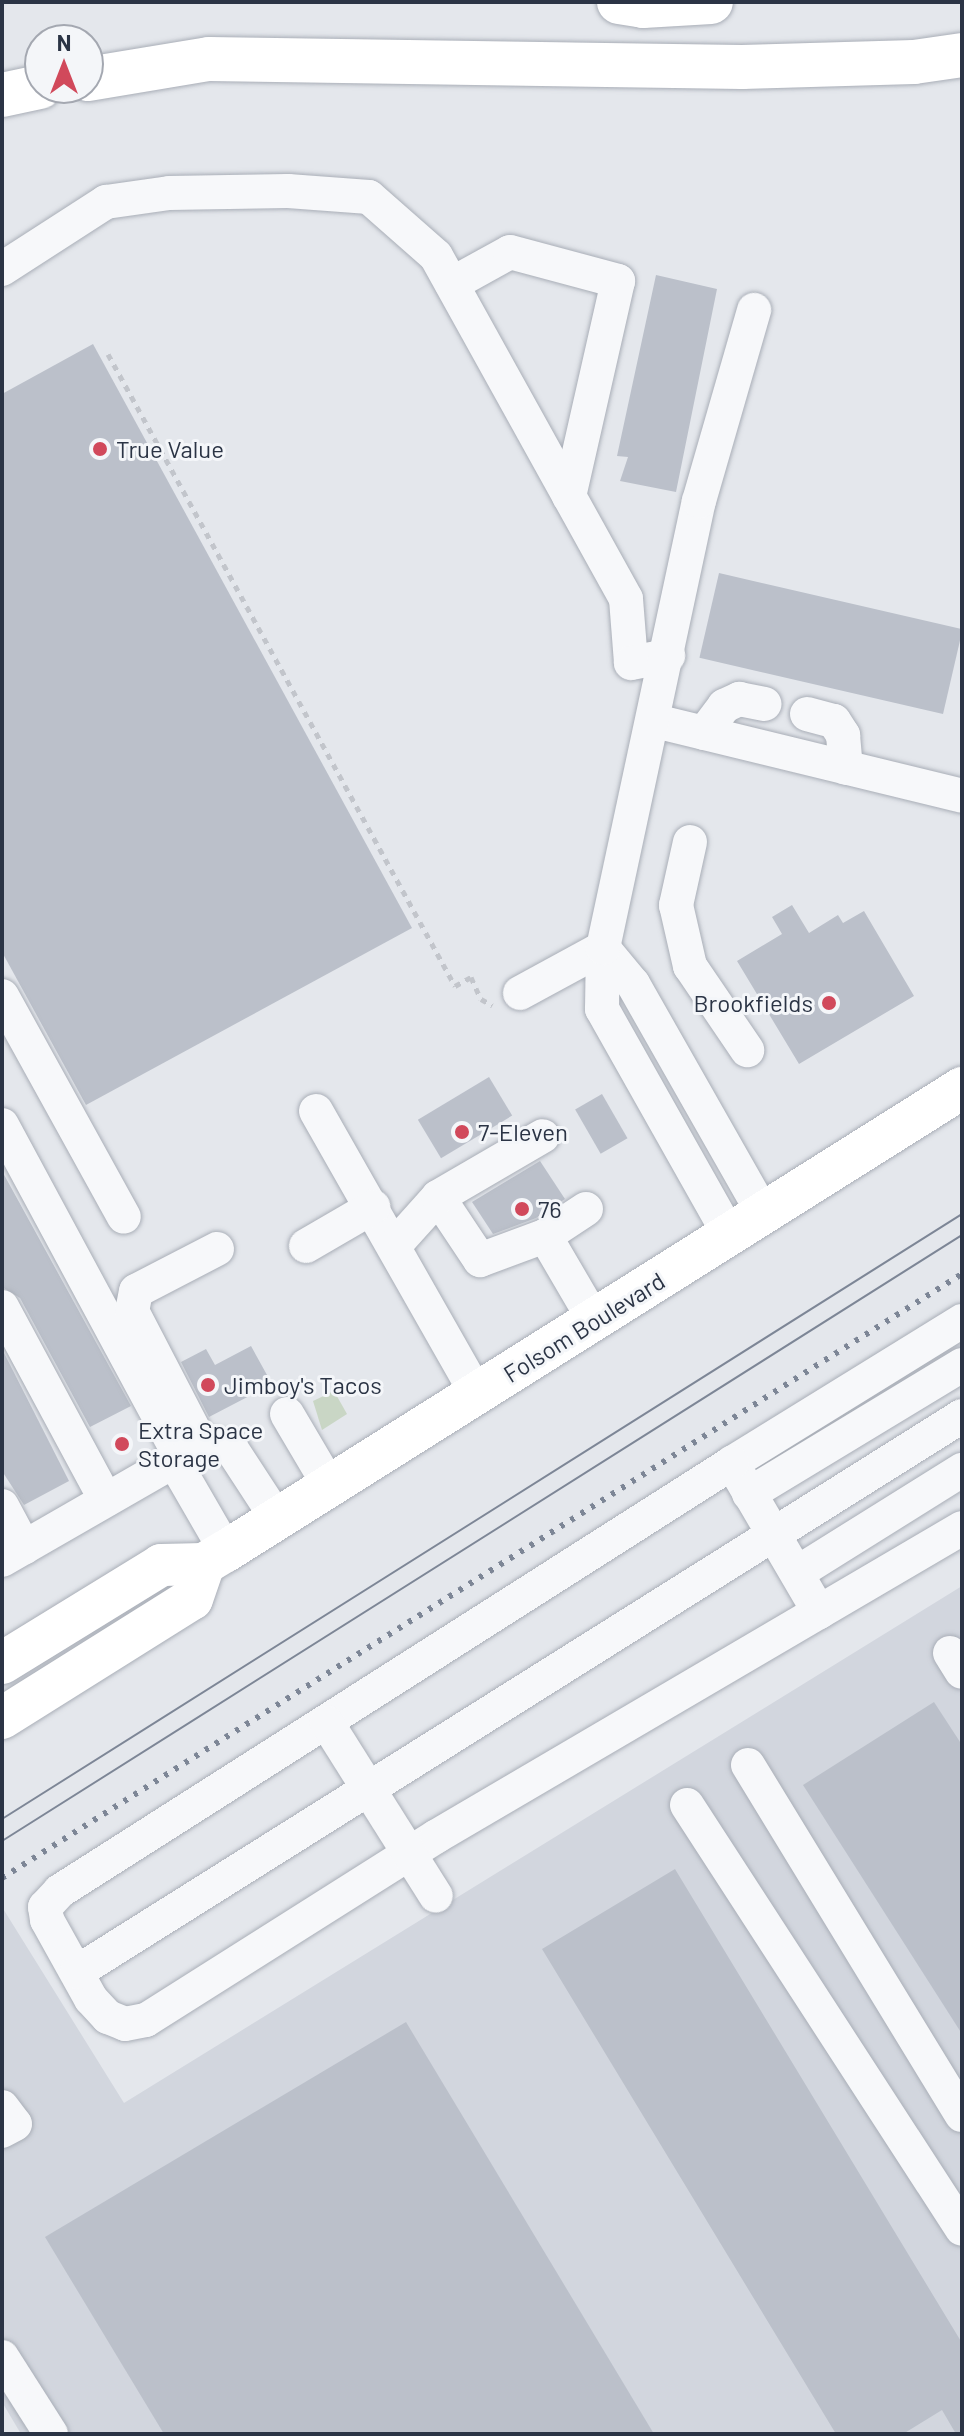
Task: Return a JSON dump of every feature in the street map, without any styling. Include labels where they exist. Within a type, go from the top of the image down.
[{"type":"highway","points":[[619,2],[689,6],[711,2]]},
{"type":"highway","points":[[104,76],[209,59],[742,67],[914,62],[962,55]]},
{"type":"highway","points":[[2,95],[24,90]]},
{"type":"main road","name":"Folsom Boulevard","points":[[2,1663],[161,1565],[215,1557],[278,1520],[962,1088]]},
{"type":"main road","points":[[2,1718],[192,1599],[215,1557]]},
{"type":"lane","points":[[2,269],[106,202],[169,193],[288,191],[369,197],[436,256],[452,284],[626,599],[631,663],[668,656]]},
{"type":"lane","points":[[452,284],[510,252],[618,281],[569,496]]},
{"type":"lane","points":[[508,1000],[603,948],[655,721],[699,501],[754,310]]},
{"type":"lane","points":[[704,733],[724,706],[739,699],[765,704]]},
{"type":"lane","points":[[807,714],[834,721],[843,735],[846,768]]},
{"type":"lane","points":[[655,721],[962,796]]},
{"type":"lane","points":[[690,842],[676,905],[690,966],[747,1050]]},
{"type":"lane","points":[[603,948],[633,984],[747,1225]]},
{"type":"lane","points":[[2,996],[124,1217]]},
{"type":"lane","points":[[316,1111],[395,1245],[477,1394]]},
{"type":"lane","points":[[2,1125],[175,1446],[174,1461],[215,1557]]},
{"type":"lane","points":[[395,1245],[438,1197],[543,1136]]},
{"type":"lane","points":[[438,1197],[480,1260],[545,1236],[586,1209]]},
{"type":"lane","points":[[306,1246],[373,1207]]},
{"type":"lane","points":[[545,1236],[594,1320]]},
{"type":"lane","points":[[217,1249],[136,1291],[131,1303],[200,1442],[231,1448],[278,1520]]},
{"type":"lane","points":[[2,1307],[106,1500]]},
{"type":"lane","points":[[962,1321],[732,1463],[49,1902],[47,1920],[108,2017],[125,2024],[146,2020],[409,1854],[962,1528]]},
{"type":"lane","points":[[749,1494],[962,1365]]},
{"type":"lane","points":[[287,1414],[330,1487]]},
{"type":"lane","points":[[77,1972],[370,1791],[774,1532],[962,1416]]},
{"type":"lane","points":[[2,1506],[13,1553],[174,1461]]},
{"type":"lane","points":[[732,1463],[819,1612]]},
{"type":"lane","points":[[797,1573],[962,1470]]},
{"type":"lane","points":[[327,1723],[436,1896]]},
{"type":"lane","points":[[748,1765],[962,2115]]},
{"type":"lane","points":[[687,1805],[962,2229]]},
{"type":"lane","points":[[2,2107],[15,2124],[2,2131]]},
{"type":"lane","points":[[2,2357],[51,2434]]},
{"type":"path","points":[[108,354],[455,986],[471,977],[481,999],[508,1000]]},
{"type":"shaded area","points":[[962,1586],[962,2434],[21,2434],[2,2402],[2,1907],[124,2103]]},
{"type":"green space","points":[[334,1391],[347,1414],[322,1430],[313,1401]]},
{"type":"building","points":[[656,275],[717,289],[676,492],[620,481],[628,457],[617,456]]},
{"type":"building","points":[[93,344],[412,928],[86,1105],[2,952],[2,394]]},
{"type":"building","points":[[719,573],[962,629],[943,714],[699,658]]},
{"type":"building","points":[[792,905],[809,933],[838,915],[843,923],[864,911],[914,996],[799,1064],[737,961],[782,934],[772,917]]},
{"type":"building","points":[[489,1077],[512,1116],[441,1158],[418,1120]]},
{"type":"building","points":[[602,1094],[628,1138],[601,1154],[575,1110]]},
{"type":"building","points":[[540,1161],[565,1199],[536,1218],[493,1234],[472,1202]]},
{"type":"building","points":[[2,1171],[131,1406],[90,1427],[20,1298],[2,1287]]},
{"type":"building","points":[[251,1346],[272,1384],[209,1417],[181,1362],[206,1349],[215,1365]]},
{"type":"building","points":[[2,1349],[69,1481],[24,1505],[2,1471]]},
{"type":"building","points":[[934,1702],[962,1745],[962,2034],[803,1785]]},
{"type":"building","points":[[675,1869],[962,2343],[962,2434],[956,2434],[942,2410],[903,2434],[836,2434],[542,1949]]},
{"type":"building","points":[[406,2022],[654,2434],[164,2434],[45,2237]]},
{"type":"tram line","points":[[2,1819],[962,1214]]},
{"type":"tram line","points":[[2,1841],[962,1235]]},
{"type":"railway","points":[[2,1878],[962,1274]]},
{"type":"place","name":"True Value","points":[[100,449]]},
{"type":"place","name":"Brookfields","points":[[829,1003]]},
{"type":"place","name":"7-Eleven","points":[[462,1132]]},
{"type":"place","name":"76","points":[[522,1209]]},
{"type":"place","name":"Jimboy's Tacos","points":[[208,1385]]},
{"type":"place","name":"Extra Space Storage","points":[[122,1444]]}]
